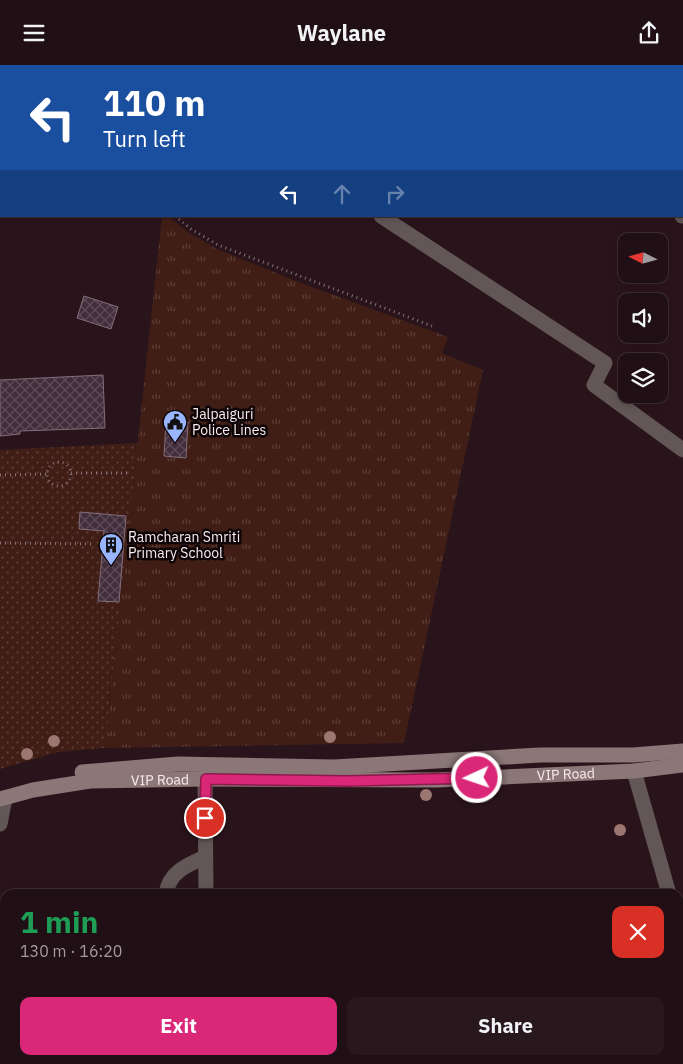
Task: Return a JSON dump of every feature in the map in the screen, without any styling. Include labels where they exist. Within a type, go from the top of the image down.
[{"type":"street","points":[[383,217],[605,363],[594,385],[683,450]]},
{"type":"street","name":"VIP Road","points":[[2,795],[90,781],[205,772],[334,767],[540,755],[633,755],[683,751]]},
{"type":"street","name":"VIP Road","points":[[205,772],[347,781],[438,780],[634,771],[683,765]]},
{"type":"street","points":[[634,771],[668,889]]},
{"type":"street","points":[[205,772],[206,889]]},
{"type":"street","points":[[0,824],[2,795]]},
{"type":"street","points":[[168,889],[171,878],[178,871],[205,857]]},
{"type":"path","points":[[176,217],[191,229],[218,245],[432,326]]},
{"type":"path","points":[[57,462],[68,466],[71,473],[67,483],[60,486],[56,486],[49,481],[47,474],[50,466],[57,462]]},
{"type":"path","points":[[71,473],[127,473]]},
{"type":"path","points":[[0,475],[47,474]]},
{"type":"path","points":[[0,543],[93,544]]},
{"type":"green space","points":[[162,217],[169,217],[189,233],[217,249],[296,281],[448,337],[442,353],[483,370],[404,743],[105,748]]},
{"type":"green space","points":[[138,443],[105,748],[58,752],[0,769],[0,450]]},
{"type":"building","points":[[84,296],[118,307],[111,329],[77,318]]},
{"type":"building","points":[[103,375],[105,428],[20,431],[20,434],[0,436],[0,380]]},
{"type":"building","points":[[166,421],[188,422],[186,458],[164,456]]},
{"type":"building","name":"Ramcharan Smriti Primary School","points":[[80,512],[126,516],[119,602],[98,601],[104,531],[79,529]]},
{"type":"place","name":"Jalpaiguri Police Lines","points":[[175,443]]},
{"type":"place","name":"Ramcharan Smriti Primary School","points":[[111,566]]},
{"type":"route","points":[[205,818],[206,779],[347,781],[477,778]]}]
